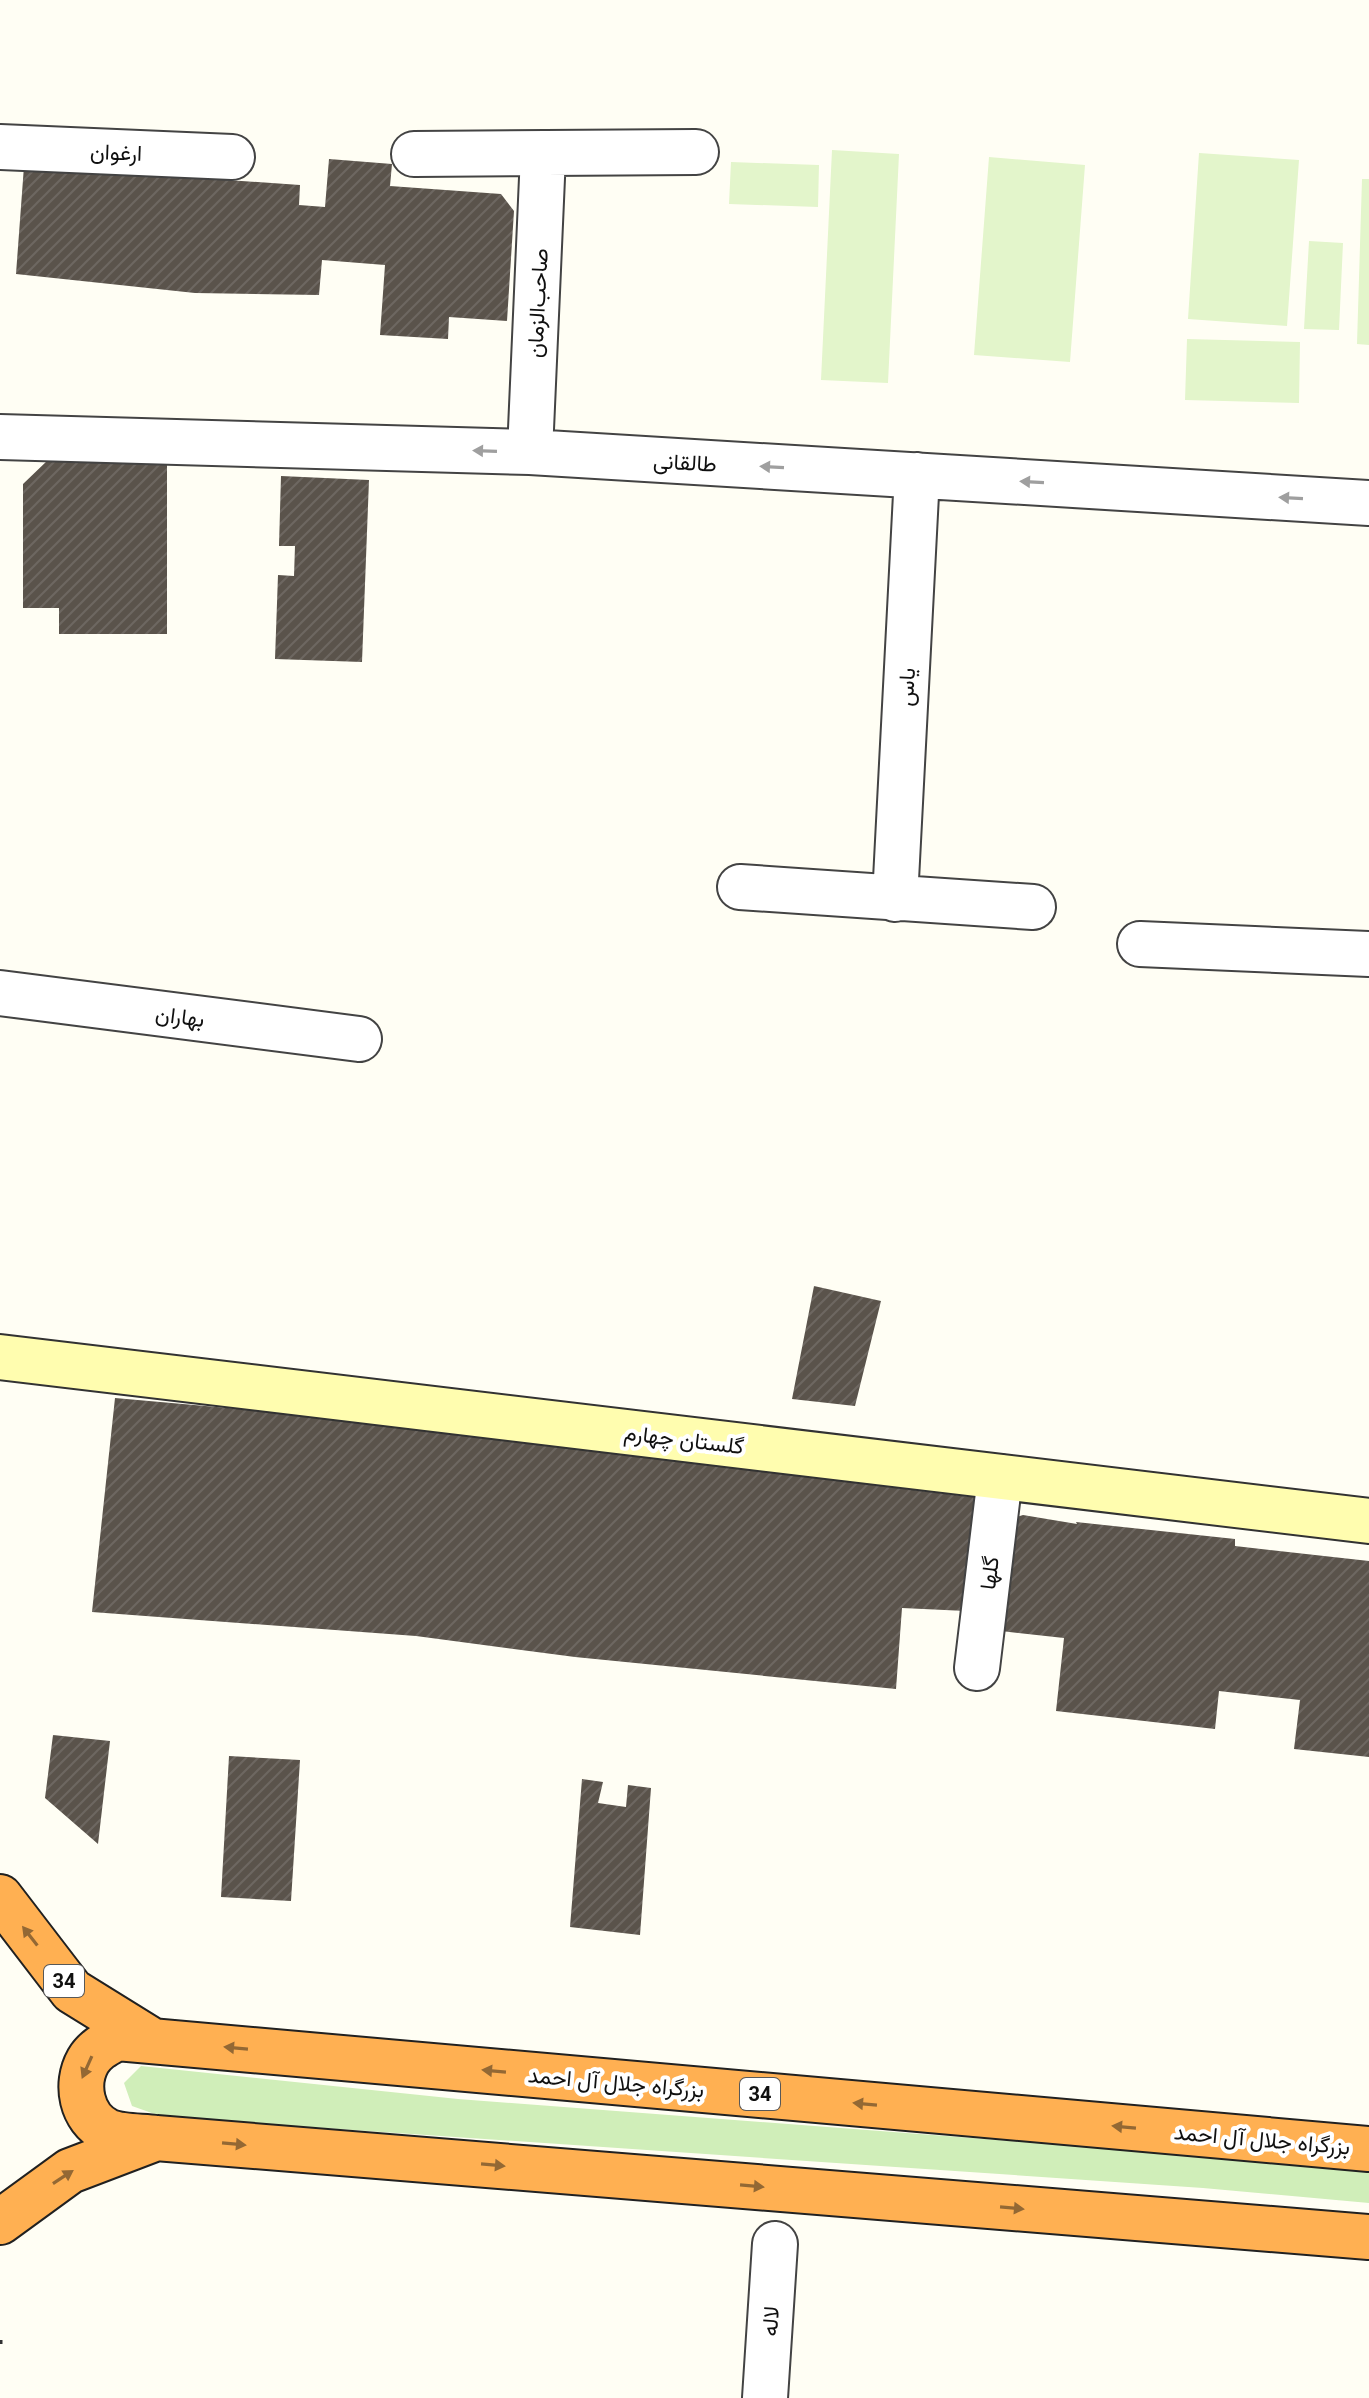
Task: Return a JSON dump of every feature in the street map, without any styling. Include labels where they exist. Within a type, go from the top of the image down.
[{"type":"highway","name":"34","points":[[0,1897],[72,1991],[151,2040]]},
{"type":"highway","name":"بزرگراه جلال آل احمد","points":[[156,2138],[108,2132],[94,2122],[85,2107],[81,2091],[82,2074],[89,2058],[101,2046],[117,2038],[1369,2149]]},
{"type":"highway","points":[[0,2222],[70,2171],[156,2138],[1369,2237]]},
{"type":"street","name":"ارغوان","points":[[0,147],[232,157]]},
{"type":"street","points":[[414,154],[696,152]]},
{"type":"street","name":"صاحب‌الزمان","points":[[530,452],[543,155]]},
{"type":"street","name":"طالقانی","points":[[0,437],[530,452],[1369,503]]},
{"type":"street","name":"یاس","points":[[895,899],[917,475]]},
{"type":"street","points":[[740,887],[1033,907]]},
{"type":"street","points":[[1140,944],[1369,954]]},
{"type":"street","name":"بهاران","points":[[0,993],[359,1039]]},
{"type":"street","name":"گلستان چهارم","points":[[0,1357],[1369,1521]]},
{"type":"street","name":"گلها","points":[[977,1668],[1000,1477]]},
{"type":"street","name":"لاله","points":[[765,2398],[775,2244]]},
{"type":"green space","points":[[832,150],[899,154],[888,383],[821,380]]},
{"type":"green space","points":[[1199,153],[1299,160],[1287,326],[1188,319]]},
{"type":"green space","points":[[989,157],[1085,165],[1070,362],[974,355]]},
{"type":"green space","points":[[731,162],[819,165],[818,207],[729,204]]},
{"type":"green space","points":[[1362,179],[1369,179],[1369,345],[1357,344]]},
{"type":"green space","points":[[1309,241],[1343,243],[1339,330],[1304,329]]},
{"type":"green space","points":[[1187,339],[1300,342],[1299,403],[1185,400]]},
{"type":"green space","points":[[141,2066],[458,2099],[1369,2168],[1369,2203],[1203,2188],[163,2117],[132,2106],[124,2083]]},
{"type":"building","points":[[329,159],[392,164],[390,186],[501,194],[514,211],[507,321],[449,317],[448,339],[380,335],[385,265],[322,260],[319,295],[195,293],[16,274],[24,166],[300,185],[299,205],[325,207]]},
{"type":"building","points":[[48,460],[167,460],[167,634],[59,634],[59,608],[23,608],[23,484]]},
{"type":"building","points":[[281,476],[369,480],[362,662],[275,659],[278,575],[294,576],[295,546],[279,546]]},
{"type":"building","points":[[814,1286],[881,1301],[855,1406],[792,1399]]},
{"type":"building","points":[[115,1398],[272,1412],[980,1498],[966,1611],[902,1608],[896,1689],[575,1657],[416,1636],[92,1612]]},
{"type":"building","points":[[1023,1515],[1077,1524],[1235,1539],[1235,1546],[1369,1561],[1369,1757],[1294,1749],[1300,1700],[1219,1691],[1215,1729],[1056,1711],[1064,1638],[1001,1631],[1014,1518]]},
{"type":"building","points":[[53,1735],[110,1741],[98,1844],[45,1798]]},
{"type":"building","points":[[229,1756],[300,1760],[291,1901],[221,1897]]},
{"type":"building","points":[[582,1779],[603,1782],[598,1803],[626,1807],[628,1785],[651,1788],[640,1935],[570,1927]]}]
